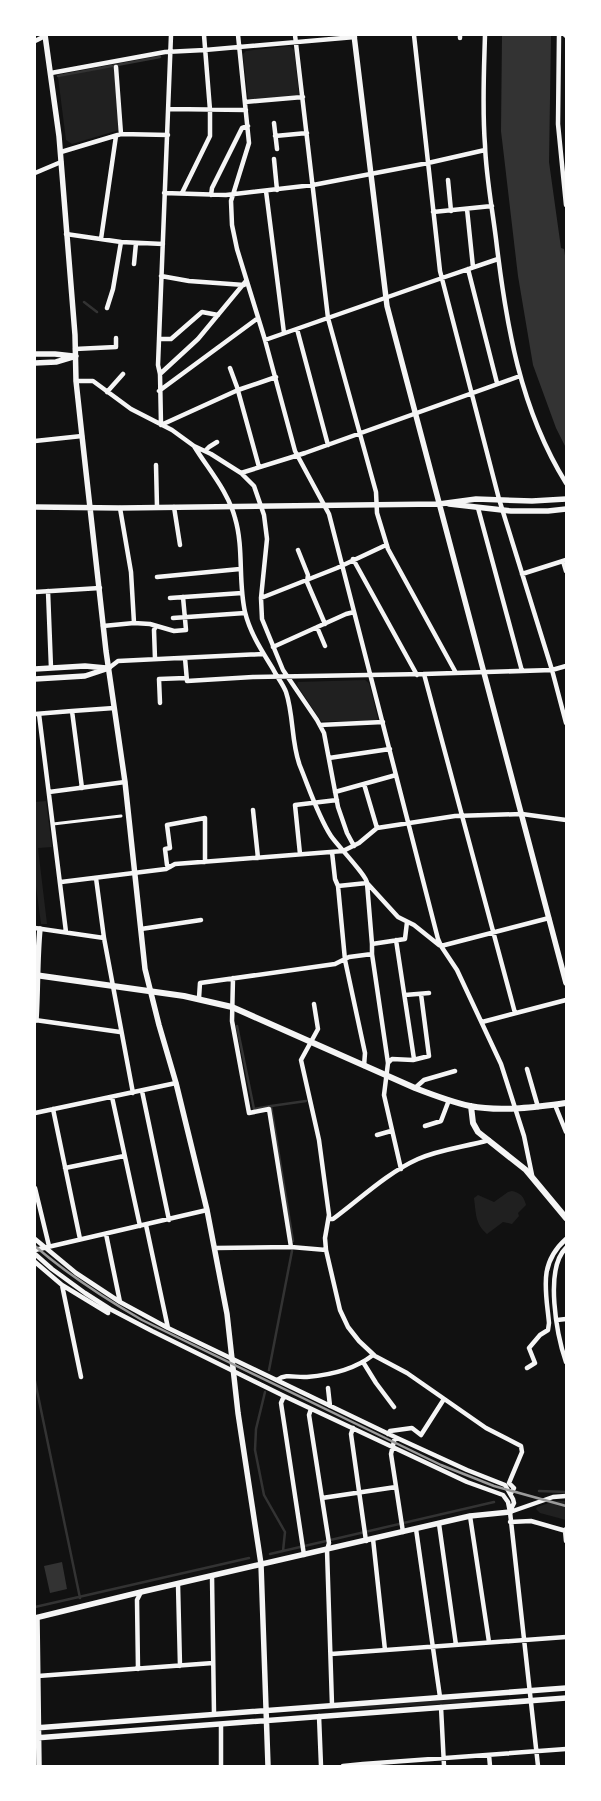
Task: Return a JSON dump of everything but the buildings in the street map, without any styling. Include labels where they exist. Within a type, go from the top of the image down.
[{"type":"main road","points":[[36,975],[199,998],[232,1007],[386,1076],[415,1088],[471,1106],[516,1108],[566,1104]]},
{"type":"main road","points":[[471,1106],[473,1124],[478,1132],[526,1170],[566,1218]]},
{"type":"street","points":[[35,41],[45,35],[61,152],[76,382],[103,626],[125,782],[145,969],[176,1083],[207,1210],[227,1314],[238,1413],[261,1564],[268,1766]]},
{"type":"street","points":[[161,425],[158,340],[168,135],[170,35]]},
{"type":"street","points":[[182,193],[210,136],[210,110],[204,35]]},
{"type":"street","points":[[238,35],[249,143],[231,201],[232,226],[237,249],[245,283],[265,340],[298,455],[329,514],[440,946]]},
{"type":"street","points":[[295,35],[328,318],[376,492],[377,513],[386,545],[456,673]]},
{"type":"street","points":[[414,35],[442,278],[502,510],[552,670],[566,723]]},
{"type":"street","points":[[485,35],[485,150],[498,259],[509,328],[520,376],[534,422],[559,473],[566,483]]},
{"type":"street","points":[[559,35],[558,124],[566,205]]},
{"type":"street","points":[[51,73],[170,52],[354,36],[385,298],[566,983]]},
{"type":"street","points":[[101,239],[118,135],[116,67]]},
{"type":"street","points":[[245,102],[303,98]]},
{"type":"street","points":[[169,109],[246,110]]},
{"type":"street","points":[[274,123],[277,149]]},
{"type":"street","points":[[210,195],[242,128],[248,126]]},
{"type":"street","points":[[275,136],[307,133]]},
{"type":"street","points":[[61,152],[118,135],[168,135]]},
{"type":"street","points":[[164,194],[210,195],[277,190],[371,175],[485,150]]},
{"type":"street","points":[[274,159],[277,190]]},
{"type":"street","points":[[35,173],[61,162]]},
{"type":"street","points":[[448,180],[452,211]]},
{"type":"street","points":[[266,191],[284,334]]},
{"type":"street","points":[[433,212],[492,206]]},
{"type":"street","points":[[467,209],[473,267]]},
{"type":"street","points":[[66,234],[121,242],[163,244]]},
{"type":"street","points":[[107,308],[121,242]]},
{"type":"street","points":[[134,264],[136,243]]},
{"type":"street","points":[[265,340],[498,259]]},
{"type":"street","points":[[468,269],[497,383]]},
{"type":"street","points":[[161,276],[188,281],[245,283]]},
{"type":"street","points":[[160,374],[198,339],[245,283]]},
{"type":"street","points":[[158,340],[171,339],[202,312],[218,315]]},
{"type":"street","points":[[159,391],[258,318]]},
{"type":"street","points":[[297,329],[328,445]]},
{"type":"street","points":[[35,354],[75,353],[116,347],[116,338]]},
{"type":"street","points":[[35,363],[56,362],[75,353]]},
{"type":"street","points":[[230,368],[238,390],[258,466]]},
{"type":"street","points":[[107,392],[123,374]]},
{"type":"street","points":[[241,473],[328,445],[520,376]]},
{"type":"street","points":[[161,425],[238,390],[276,378]]},
{"type":"street","points":[[76,382],[93,381],[130,409],[161,425],[241,473],[254,486],[262,506],[267,529],[268,546],[261,598],[262,619],[288,677],[324,733],[337,800],[347,833],[354,846]]},
{"type":"street","points":[[35,441],[82,436]]},
{"type":"street","points":[[206,451],[208,447],[217,442]]},
{"type":"street","points":[[194,446],[216,477],[235,517],[239,536],[240,569],[245,613],[252,634],[285,690],[290,704],[299,762],[315,802],[330,834],[367,878],[372,954],[388,1063],[384,1095],[401,1169]]},
{"type":"street","points":[[156,465],[157,507]]},
{"type":"street","points":[[35,507],[120,508],[439,504],[457,500],[566,500]]},
{"type":"street","points":[[447,503],[502,510],[536,511],[566,509]]},
{"type":"street","points":[[174,507],[180,545]]},
{"type":"street","points":[[120,508],[131,572],[134,623]]},
{"type":"street","points":[[478,508],[522,671]]},
{"type":"street","points":[[261,598],[308,580],[386,545]]},
{"type":"street","points":[[298,550],[308,575],[307,582],[325,624]]},
{"type":"street","points":[[352,559],[417,674]]},
{"type":"street","points":[[522,574],[565,560],[566,571]]},
{"type":"street","points":[[157,577],[240,569]]},
{"type":"street","points":[[35,592],[100,588]]},
{"type":"street","points":[[48,591],[51,668]]},
{"type":"street","points":[[170,598],[242,593]]},
{"type":"street","points":[[103,626],[134,623],[174,630],[186,630],[183,597]]},
{"type":"street","points":[[273,647],[354,612]]},
{"type":"street","points":[[173,618],[245,613]]},
{"type":"street","points":[[155,659],[154,630],[156,626]]},
{"type":"street","points":[[317,628],[325,646]]},
{"type":"street","points":[[35,678],[85,676],[109,668],[118,661],[263,654]]},
{"type":"street","points":[[185,658],[186,678]]},
{"type":"street","points":[[35,669],[85,666],[109,668]]},
{"type":"street","points":[[160,704],[159,679],[186,678],[187,681],[253,677],[278,678],[522,671],[552,670],[566,666]]},
{"type":"street","points":[[424,674],[515,1013]]},
{"type":"street","points":[[66,932],[61,882],[37,714],[114,708]]},
{"type":"street","points":[[72,712],[82,788]]},
{"type":"street","points":[[320,725],[383,722]]},
{"type":"street","points":[[329,758],[390,749]]},
{"type":"street","points":[[335,792],[396,775]]},
{"type":"street","points":[[49,792],[125,782]]},
{"type":"street","points":[[364,784],[377,828]]},
{"type":"street","points":[[300,854],[295,805],[337,800]]},
{"type":"street","points":[[253,810],[258,858]]},
{"type":"street","points":[[61,882],[166,869],[176,864],[343,851],[359,844],[377,828],[461,815],[522,814],[566,820]]},
{"type":"street","points":[[53,824],[121,816]]},
{"type":"street","points":[[170,867],[167,865],[165,849],[170,848],[167,825],[205,818],[205,862]]},
{"type":"street","points":[[332,852],[335,879],[338,886],[345,960],[365,1053],[364,1066]]},
{"type":"street","points":[[96,878],[112,986],[133,1093]]},
{"type":"street","points":[[338,886],[367,883]]},
{"type":"street","points":[[367,883],[398,917],[414,925],[440,946],[457,970],[501,1064],[526,1144],[532,1177]]},
{"type":"street","points":[[440,946],[549,918]]},
{"type":"street","points":[[141,929],[201,920]]},
{"type":"street","points":[[372,944],[405,938],[407,922]]},
{"type":"street","points":[[104,938],[37,928],[35,1020],[120,1032]]},
{"type":"street","points":[[396,940],[414,1059]]},
{"type":"street","points":[[199,998],[200,983],[335,964],[349,957],[372,954]]},
{"type":"street","points":[[233,978],[232,1021],[249,1113],[269,1109],[291,1247]]},
{"type":"street","points":[[405,995],[429,993]]},
{"type":"street","points":[[388,1063],[392,1059],[414,1059],[429,1056],[421,994]]},
{"type":"street","points":[[482,1022],[566,1000]]},
{"type":"street","points":[[314,1004],[318,1029],[302,1060],[319,1140],[328,1219],[325,1238],[326,1250],[340,1310],[348,1327],[359,1341],[383,1362],[407,1373],[486,1428],[521,1446],[522,1452],[509,1483],[514,1488],[511,1493]]},
{"type":"street","points":[[527,1068],[538,1107]]},
{"type":"street","points":[[415,1088],[424,1080],[455,1071]]},
{"type":"street","points":[[35,1113],[176,1083]]},
{"type":"street","points":[[142,1091],[169,1220]]},
{"type":"street","points":[[112,1098],[140,1226]]},
{"type":"street","points":[[425,1126],[441,1121],[449,1100]]},
{"type":"street","points":[[555,1105],[566,1132]]},
{"type":"street","points":[[53,1109],[80,1239]]},
{"type":"street","points":[[377,1135],[391,1131]]},
{"type":"street","points":[[328,1219],[333,1219],[401,1169],[418,1159],[438,1152],[489,1140]]},
{"type":"street","points":[[65,1168],[124,1156]]},
{"type":"street","points":[[35,1188],[47,1247]]},
{"type":"street","points":[[207,1210],[47,1247],[35,1252],[78,1288],[152,1331],[311,1409],[467,1482],[503,1495],[508,1502],[510,1512],[538,1766]]},
{"type":"street","points":[[146,1225],[168,1328]]},
{"type":"street","points":[[106,1234],[120,1302]]},
{"type":"street","points":[[35,1239],[47,1247],[76,1273],[120,1302],[168,1328],[394,1437],[467,1470],[502,1483],[511,1493],[514,1503],[510,1512]]},
{"type":"street","points":[[527,1368],[534,1363],[529,1348],[540,1335],[548,1330],[545,1276],[548,1263],[555,1248],[566,1239]]},
{"type":"street","points":[[214,1248],[291,1247],[326,1250]]},
{"type":"street","points":[[566,1248],[559,1257],[555,1270],[557,1320],[560,1345],[566,1362]]},
{"type":"street","points":[[35,1262],[62,1284],[108,1313]]},
{"type":"street","points":[[62,1284],[81,1377]]},
{"type":"street","points":[[557,1320],[566,1319]]},
{"type":"street","points":[[277,1380],[283,1376],[305,1377],[338,1373],[363,1362],[373,1354]]},
{"type":"street","points":[[363,1362],[394,1407]]},
{"type":"street","points":[[328,1388],[330,1406]]},
{"type":"street","points":[[284,1396],[281,1403],[303,1549]]},
{"type":"street","points":[[388,1434],[390,1431],[412,1428],[421,1435],[444,1399]]},
{"type":"street","points":[[311,1409],[309,1415],[328,1540],[332,1705]]},
{"type":"street","points":[[352,1428],[351,1434],[365,1535]]},
{"type":"street","points":[[394,1437],[391,1454],[402,1526]]},
{"type":"street","points":[[322,1498],[396,1486]]},
{"type":"street","points":[[373,1539],[402,1526],[416,1529],[470,1516],[510,1512],[553,1497],[566,1496]]},
{"type":"street","points":[[470,1516],[490,1642]]},
{"type":"street","points":[[510,1522],[531,1521],[566,1530],[566,1541]]},
{"type":"street","points":[[439,1524],[456,1645]]},
{"type":"street","points":[[416,1529],[440,1696]]},
{"type":"street","points":[[39,1766],[36,1618],[261,1564],[303,1549],[327,1550],[365,1535],[373,1539]]},
{"type":"street","points":[[373,1539],[385,1650]]},
{"type":"street","points":[[212,1576],[214,1714]]},
{"type":"street","points":[[178,1584],[180,1666]]},
{"type":"street","points":[[138,1669],[137,1600],[141,1592]]},
{"type":"street","points":[[331,1654],[566,1637]]},
{"type":"street","points":[[38,1676],[213,1663]]},
{"type":"street","points":[[37,1728],[440,1696],[566,1688]]},
{"type":"street","points":[[37,1738],[566,1698]]},
{"type":"street","points":[[441,1707],[444,1766]]},
{"type":"street","points":[[319,1716],[321,1766]]},
{"type":"street","points":[[221,1725],[222,1766]]},
{"type":"street","points":[[343,1766],[402,1764],[444,1758],[566,1749]]},
{"type":"street","points":[[489,1755],[490,1766]]},
{"type":"shaded area","points":[[502,35],[551,35],[549,162],[561,248],[564,249],[566,262],[566,448],[556,428],[533,365],[518,276],[501,131]]},
{"type":"shaded area","points":[[290,46],[294,50],[299,94],[297,96],[251,100],[248,98],[243,54],[246,51]]},
{"type":"shaded area","points":[[114,66],[119,130],[72,144],[66,140],[58,77]]},
{"type":"shaded area","points":[[365,680],[369,683],[378,719],[376,721],[321,721],[297,685],[298,682]]},
{"type":"shaded area","points":[[46,801],[52,847],[38,848],[47,924],[41,924],[35,879],[35,802]]},
{"type":"shaded area","points":[[512,1191],[522,1196],[526,1205],[518,1213],[519,1216],[512,1224],[503,1222],[487,1234],[478,1222],[474,1198],[478,1195],[494,1202]]},
{"type":"shaded area","points":[[555,1501],[566,1501],[566,1520],[540,1513],[536,1509]]},
{"type":"shaded area","points":[[62,1562],[67,1589],[50,1593],[44,1566]]},
{"type":"shaded area","points":[[456,1699],[472,1700],[470,1702],[348,1710],[321,1709]]},
{"type":"waterway","points":[[58,76],[160,57]]},
{"type":"waterway","points":[[84,302],[97,312]]},
{"type":"waterway","points":[[237,1026],[254,1109],[271,1106],[293,1241]]},
{"type":"waterway","points":[[271,1106],[306,1101]]},
{"type":"waterway","points":[[269,1370],[292,1251]]},
{"type":"waterway","points":[[35,1381],[80,1598]]},
{"type":"waterway","points":[[265,1392],[256,1429],[255,1450],[264,1495],[285,1532],[283,1551]]},
{"type":"waterway","points":[[539,1491],[566,1492]]},
{"type":"waterway","points":[[270,1554],[494,1502]]},
{"type":"waterway","points":[[35,1607],[249,1558]]},
{"type":"railway","points":[[35,1246],[87,1286],[142,1320],[441,1465],[494,1486],[566,1506]]}]
